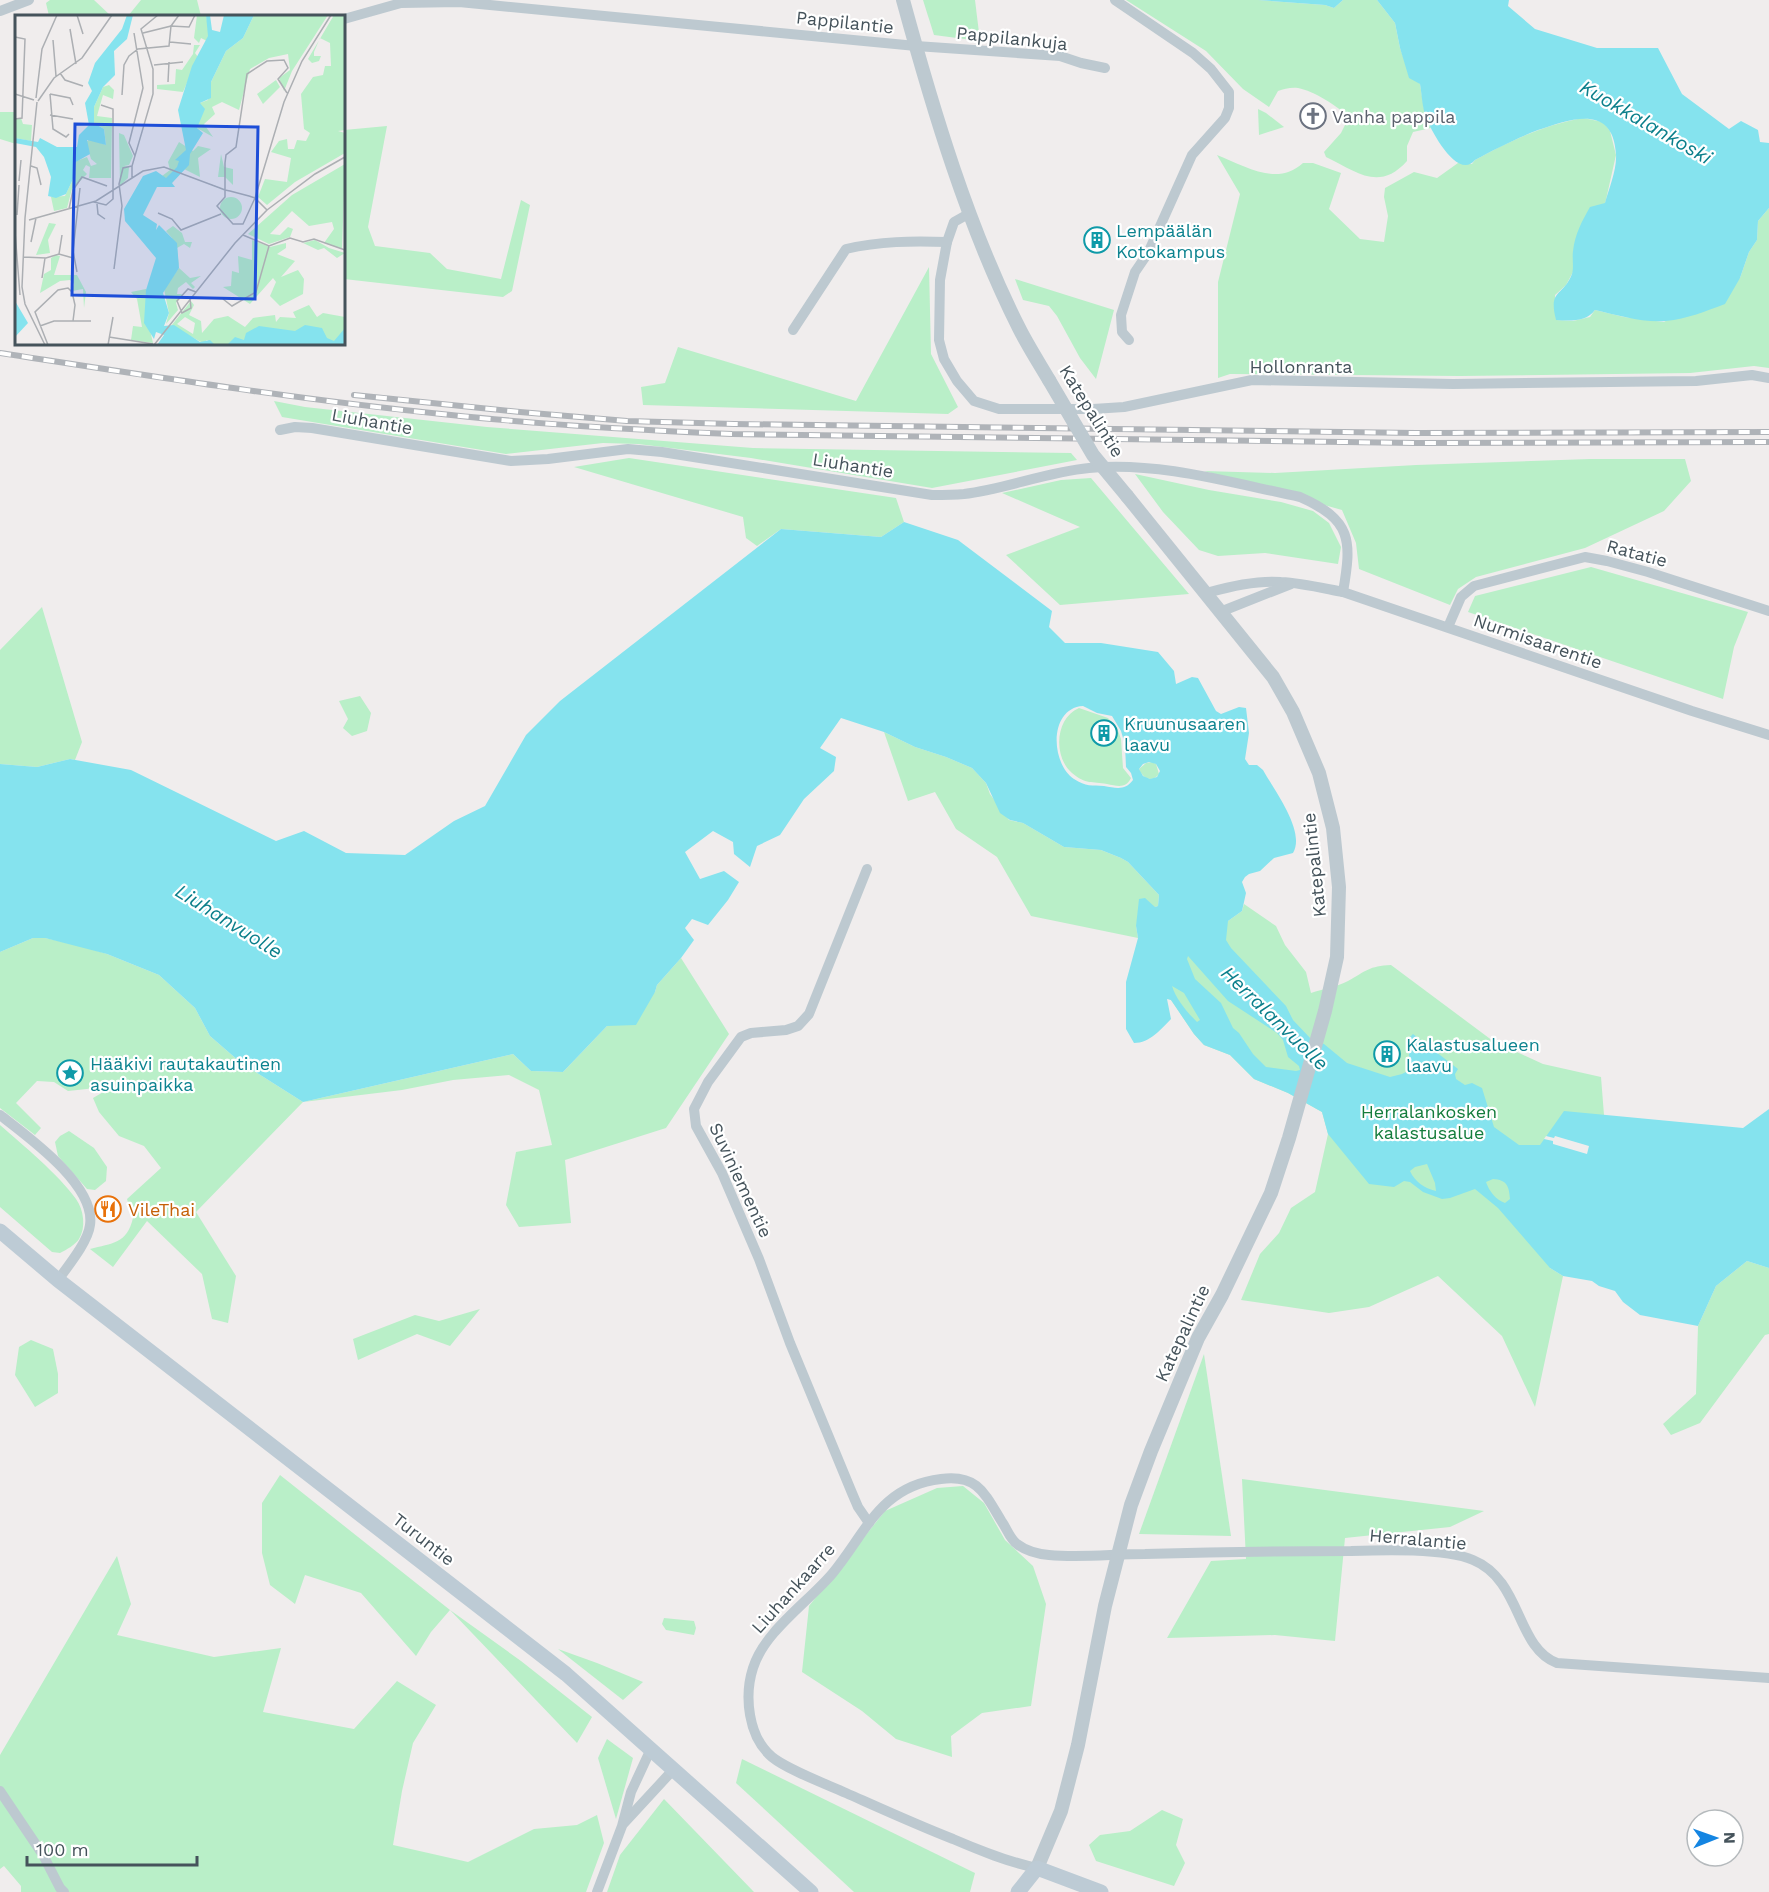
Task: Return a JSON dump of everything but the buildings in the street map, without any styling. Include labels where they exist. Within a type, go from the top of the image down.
[{"type":"main road","name":"Turuntie","points":[[0,1231],[58,1281],[566,1674],[811,1892]]},
{"type":"main road","name":"Katepalintie","points":[[1018,1892],[1037,1868]]},
{"type":"main road","points":[[1037,1868],[1101,1892]]},
{"type":"street","points":[[0,12],[29,0]]},
{"type":"street","name":"Katepalintie","points":[[903,0],[978,236],[1020,329],[1093,454],[1273,677],[1293,712],[1319,773],[1333,828],[1336,858],[1340,921],[1337,957],[1325,1011],[1289,1138],[1270,1193],[1222,1295],[1198,1338],[1150,1451],[1131,1505],[1105,1606],[1078,1745],[1061,1811],[1037,1868]]},
{"type":"street","points":[[1115,0],[1193,53],[1211,69],[1229,92],[1229,108],[1225,118],[1192,155],[1148,254],[1135,272],[1121,315],[1122,332],[1129,339]]},
{"type":"street","name":"Pappilantie","points":[[345,19],[386,3],[459,2],[916,46]]},
{"type":"street","name":"Pappilankuja","points":[[916,46],[1060,56],[1105,68]]},
{"type":"street","name":"Hollonranta","points":[[970,213],[954,222],[946,242],[940,280],[939,340],[944,359],[957,381],[974,401],[999,409],[1093,410],[1124,407],[1252,380],[1453,384],[1696,381],[1752,375],[1769,378]]},
{"type":"street","points":[[794,330],[846,249],[869,243],[892,241],[946,242]]},
{"type":"street","name":"Liuhantie","points":[[280,430],[295,427],[312,428],[511,461],[628,449],[662,452],[932,495],[964,494],[1086,468],[1131,466],[1160,469],[1300,497],[1321,507],[1341,526],[1347,541],[1348,558],[1343,592]]},
{"type":"street","name":"Ratatie","points":[[1448,627],[1461,597],[1474,586],[1586,557],[1648,572],[1769,611]]},
{"type":"street","name":"Nurmisaarentie","points":[[1206,593],[1278,581],[1343,592],[1769,735]]},
{"type":"street","points":[[1220,612],[1294,583]]},
{"type":"street","name":"Suviniementie","points":[[867,869],[809,1014],[798,1026],[786,1030],[751,1033],[741,1037],[708,1082],[694,1109],[696,1126],[723,1173],[852,1493],[869,1523]]},
{"type":"street","points":[[0,1115],[42,1148],[86,1198],[90,1216],[89,1231],[58,1281]]},
{"type":"street","name":"Liuhankaarre","points":[[1037,1868],[1010,1862],[903,1819],[773,1758],[762,1745],[751,1719],[748,1693],[753,1666],[761,1648],[835,1570],[891,1497],[936,1479],[965,1478],[975,1484],[984,1494],[1013,1540],[1024,1549],[1043,1555],[1067,1557],[1118,1554]]},
{"type":"street","name":"Herralantie","points":[[1118,1554],[1390,1550],[1444,1554],[1472,1559],[1490,1569],[1504,1584],[1537,1650],[1549,1660],[1557,1663],[1769,1678]]},
{"type":"street","points":[[597,1892],[622,1826],[631,1792],[650,1751]]},
{"type":"street","points":[[622,1826],[673,1770]]},
{"type":"street","points":[[0,1791],[64,1892]]},
{"type":"green space","points":[[50,0],[94,0],[110,15],[49,15],[46,3]]},
{"type":"green space","points":[[141,0],[197,0],[201,15],[129,15]]},
{"type":"green space","points":[[923,0],[975,0],[980,41],[934,35]]},
{"type":"green space","points":[[1126,0],[1258,0],[1325,5],[1334,8],[1343,0],[1377,0],[1395,23],[1405,62],[1420,84],[1425,115],[1431,128],[1413,132],[1407,146],[1407,161],[1397,170],[1387,176],[1377,177],[1358,173],[1326,157],[1324,152],[1341,133],[1349,117],[1338,108],[1311,92],[1295,88],[1278,91],[1269,107],[1243,89],[1206,51]]},
{"type":"green space","points":[[1258,109],[1266,113],[1284,127],[1259,135]]},
{"type":"green space","points":[[0,112],[15,112],[15,144],[0,139]]},
{"type":"green space","points":[[1583,118],[1603,122],[1610,131],[1616,155],[1605,204],[1573,251],[1573,272],[1566,285],[1555,295],[1556,320],[1573,321],[1590,317],[1595,310],[1624,317],[1664,322],[1740,278],[1749,252],[1757,240],[1758,221],[1769,208],[1769,368],[1754,366],[1690,373],[1460,376],[1230,374],[1218,378],[1218,282],[1240,194],[1217,155],[1250,169],[1272,174],[1293,170],[1303,163],[1313,163],[1341,173],[1329,209],[1360,239],[1384,242],[1388,216],[1384,197],[1385,188],[1414,172],[1437,178],[1458,163],[1472,164],[1475,160],[1527,134]]},
{"type":"green space","points":[[387,126],[368,227],[375,246],[430,253],[447,269],[501,279],[521,200],[530,205],[512,291],[503,297],[345,279],[345,130]]},
{"type":"green space","points":[[929,267],[931,354],[958,407],[948,414],[643,405],[641,387],[665,383],[678,347],[856,401]]},
{"type":"green space","points":[[1015,279],[1114,310],[1096,379],[1080,358],[1049,306],[1023,300]]},
{"type":"green space","points":[[274,401],[305,407],[487,427],[753,448],[1071,453],[1077,460],[932,488],[751,458],[638,444],[603,443],[506,454],[282,417]]},
{"type":"green space","points":[[629,458],[896,498],[904,522],[881,537],[781,529],[757,546],[746,538],[743,517],[574,467]]},
{"type":"green space","points":[[1590,459],[1685,459],[1691,481],[1664,511],[1585,548],[1476,577],[1458,589],[1450,605],[1359,569],[1356,543],[1342,510],[1204,471],[1275,473]]},
{"type":"green space","points":[[1135,474],[1281,502],[1313,511],[1329,523],[1341,547],[1338,564],[1265,553],[1218,556],[1199,550],[1163,512]]},
{"type":"green space","points":[[1091,478],[1189,594],[1060,605],[1006,555],[1080,527],[1002,493],[1061,480]]},
{"type":"green space","points":[[1591,567],[1748,612],[1734,647],[1723,699],[1468,612],[1475,596]]},
{"type":"green space","points":[[42,607],[82,742],[75,760],[70,759],[37,767],[0,764],[0,650]]},
{"type":"green space","points":[[360,696],[371,713],[367,731],[352,736],[343,728],[348,719],[339,701]]},
{"type":"green space","points":[[1079,708],[1108,718],[1117,728],[1121,739],[1123,768],[1131,778],[1127,784],[1118,786],[1085,781],[1077,777],[1066,766],[1060,748],[1061,729],[1071,713]]},
{"type":"green space","points":[[884,732],[915,747],[972,768],[986,783],[990,794],[1009,820],[1023,823],[1064,847],[1101,850],[1128,862],[1159,895],[1158,906],[1136,926],[1138,938],[1031,916],[997,857],[956,829],[935,792],[908,801]]},
{"type":"green space","points":[[1146,763],[1156,764],[1159,774],[1148,779],[1139,769]]},
{"type":"green space","name":"Herralankosken kalastusalue","points":[[1244,904],[1276,926],[1285,945],[1306,972],[1311,993],[1344,983],[1372,968],[1391,965],[1493,1041],[1543,1064],[1601,1077],[1604,1115],[1550,1268],[1563,1276],[1535,1407],[1502,1336],[1438,1276],[1369,1307],[1329,1313],[1241,1300],[1260,1254],[1279,1233],[1291,1208],[1315,1192],[1328,1134],[1322,1112],[1288,1093],[1254,1079],[1230,1055],[1204,1045],[1171,1000],[1167,998],[1182,943],[1228,921],[1242,911]]},
{"type":"green space","points":[[33,938],[45,938],[82,946],[159,975],[195,1008],[210,1036],[240,1062],[303,1102],[196,1212],[236,1276],[228,1323],[212,1319],[202,1274],[147,1221],[113,1267],[90,1249],[123,1238],[133,1218],[127,1199],[161,1168],[144,1146],[119,1136],[99,1112],[93,1098],[105,1091],[96,1088],[68,1091],[54,1082],[37,1081],[16,1103],[41,1128],[35,1135],[0,1108],[0,952]]},
{"type":"green space","points":[[681,958],[729,1034],[666,1128],[565,1160],[571,1223],[519,1227],[506,1205],[516,1152],[552,1145],[539,1090],[509,1075],[453,1080],[402,1090],[303,1102],[513,1054],[531,1071],[563,1072],[607,1026],[655,992],[657,985]]},
{"type":"green space","points":[[0,1125],[50,1170],[79,1203],[83,1230],[79,1239],[68,1249],[60,1253],[52,1252],[0,1207]]},
{"type":"green space","points":[[69,1131],[94,1148],[107,1167],[106,1181],[95,1190],[87,1189],[58,1156],[55,1142]]},
{"type":"green space","points":[[1747,1261],[1769,1268],[1769,1334],[1765,1335],[1700,1423],[1671,1435],[1663,1424],[1696,1394],[1698,1326],[1716,1286]]},
{"type":"green space","points":[[480,1309],[450,1346],[417,1334],[358,1360],[353,1339],[415,1315],[439,1321]]},
{"type":"green space","points":[[31,1340],[53,1349],[58,1374],[58,1393],[35,1407],[15,1375],[19,1347]]},
{"type":"green space","points":[[1204,1354],[1231,1536],[1139,1534]]},
{"type":"green space","points":[[280,1475],[450,1610],[431,1632],[416,1656],[361,1593],[305,1575],[295,1604],[270,1585],[262,1553],[262,1503]]},
{"type":"green space","points":[[1242,1479],[1484,1511],[1450,1527],[1345,1538],[1335,1641],[1275,1635],[1167,1638],[1211,1561],[1246,1559]]},
{"type":"green space","points":[[963,1486],[984,1503],[1005,1540],[1033,1566],[1046,1604],[1031,1706],[982,1713],[951,1736],[952,1757],[896,1739],[862,1711],[802,1672],[809,1606],[885,1511],[937,1488]]},
{"type":"green space","points":[[117,1556],[131,1604],[117,1635],[214,1657],[281,1648],[263,1712],[354,1729],[397,1681],[436,1705],[413,1743],[393,1845],[468,1862],[534,1829],[577,1825],[597,1815],[604,1843],[586,1892],[21,1892],[21,1886],[4,1866],[0,1869],[0,1755]]},
{"type":"green space","points":[[450,1610],[521,1661],[592,1717],[577,1743]]},
{"type":"green space","points":[[664,1618],[694,1621],[696,1628],[694,1635],[666,1630],[662,1624]]},
{"type":"green space","points":[[558,1649],[597,1663],[643,1682],[623,1700]]},
{"type":"green space","points":[[607,1739],[633,1758],[616,1819],[598,1758]]},
{"type":"green space","points":[[742,1759],[975,1873],[970,1892],[854,1892],[736,1783]]},
{"type":"green space","points":[[664,1799],[754,1892],[607,1892],[620,1855]]},
{"type":"green space","points":[[1162,1810],[1183,1819],[1176,1845],[1185,1863],[1174,1886],[1096,1861],[1089,1845],[1100,1835],[1130,1831]]},
{"type":"water","points":[[1258,0],[1343,0],[1334,8],[1325,5]]},
{"type":"water","name":"Kuokkalankoski","points":[[1377,0],[1509,0],[1508,6],[1535,29],[1597,48],[1658,48],[1682,94],[1729,129],[1741,121],[1758,130],[1760,142],[1769,143],[1769,208],[1758,221],[1757,240],[1725,304],[1689,317],[1666,321],[1639,320],[1595,310],[1583,319],[1556,320],[1555,298],[1565,287],[1572,274],[1573,251],[1579,228],[1590,207],[1605,203],[1612,179],[1616,154],[1613,138],[1607,127],[1598,121],[1588,119],[1563,122],[1522,137],[1468,165],[1461,164],[1446,152],[1429,124],[1420,84],[1409,78],[1395,23]]},
{"type":"water","points":[[904,522],[958,540],[1052,611],[1049,627],[1065,643],[1101,643],[1158,652],[1174,671],[1176,684],[1192,677],[1198,678],[1216,711],[1221,714],[1239,707],[1246,708],[1249,733],[1245,759],[1249,765],[1257,765],[1263,770],[1281,799],[1292,822],[1296,844],[1293,853],[1274,858],[1260,871],[1245,877],[1242,882],[1246,893],[1242,911],[1228,921],[1226,940],[1286,1006],[1293,1020],[1311,1039],[1324,1044],[1347,1063],[1390,1077],[1402,1074],[1410,1070],[1408,1039],[1413,1034],[1458,1069],[1455,1074],[1456,1079],[1465,1085],[1472,1083],[1482,1088],[1494,1127],[1519,1145],[1540,1145],[1564,1111],[1743,1128],[1769,1109],[1769,1268],[1747,1261],[1716,1286],[1698,1326],[1640,1315],[1623,1302],[1615,1291],[1592,1281],[1563,1276],[1550,1268],[1498,1208],[1475,1189],[1442,1199],[1423,1192],[1410,1182],[1404,1181],[1394,1187],[1369,1184],[1328,1134],[1322,1112],[1288,1093],[1254,1079],[1230,1055],[1204,1045],[1171,1000],[1167,999],[1171,1019],[1150,1038],[1134,1043],[1126,1029],[1126,982],[1138,938],[1136,926],[1139,899],[1145,898],[1155,907],[1158,906],[1159,895],[1128,862],[1101,850],[1064,847],[1023,823],[1010,820],[1000,813],[986,783],[972,768],[915,747],[884,732],[841,718],[820,748],[836,757],[834,771],[804,799],[780,835],[757,846],[750,867],[734,854],[733,842],[713,831],[685,852],[700,879],[724,871],[739,882],[708,925],[692,919],[685,928],[694,940],[657,985],[636,1025],[607,1026],[563,1072],[531,1071],[513,1054],[303,1102],[240,1062],[210,1036],[195,1008],[159,975],[107,954],[45,938],[33,938],[0,952],[0,764],[37,767],[70,759],[131,770],[276,841],[304,831],[346,853],[405,855],[454,821],[485,806],[526,735],[560,701],[781,529],[881,537]],"holes":[[[1083,706],[1097,713],[1112,716],[1121,731],[1125,745],[1126,767],[1133,780],[1127,786],[1120,788],[1089,785],[1078,782],[1066,771],[1060,761],[1057,737],[1064,716],[1072,709]],[[1149,762],[1156,764],[1160,771],[1157,777],[1150,779],[1143,776],[1139,769],[1143,764]],[[1188,956],[1228,1001],[1277,1033],[1283,1040],[1288,1057],[1299,1066],[1300,1070],[1266,1067],[1233,1028],[1221,1003],[1195,979],[1187,959]],[[1172,986],[1184,993],[1200,1020],[1197,1022],[1176,996]],[[1427,1164],[1436,1191],[1420,1184],[1410,1171]],[[1493,1179],[1504,1182],[1508,1187],[1510,1199],[1505,1203],[1502,1202],[1493,1195],[1486,1182]]]},
{"type":"pier","points":[[1546,1136],[1554,1138],[1555,1136],[1589,1146],[1587,1154],[1553,1144],[1553,1141],[1544,1139]]},
{"type":"railway","points":[[0,353],[225,387],[394,409],[521,422],[662,431],[732,434],[1417,443],[1769,442]]},
{"type":"railway","points":[[354,395],[627,421],[734,424],[1416,433],[1769,432]]},
{"type":"place","name":"Vanha pappila","points":[[1313,116]]},
{"type":"place","name":"Lempäälän Kotokampus","points":[[1097,240]]},
{"type":"place","name":"Kruunusaaren laavu","points":[[1104,733]]},
{"type":"place","name":"Kalastusalueen laavu","points":[[1387,1054]]},
{"type":"place","name":"Hääkivi rautakautinen asuinpaikka","points":[[70,1073]]},
{"type":"place","name":"VileThai","points":[[108,1209]]},
{"type":"water label","name":"Liuhanvuolle","points":[[229,921]]},
{"type":"water label","name":"Herralanvuolle","points":[[1275,1018]]}]
